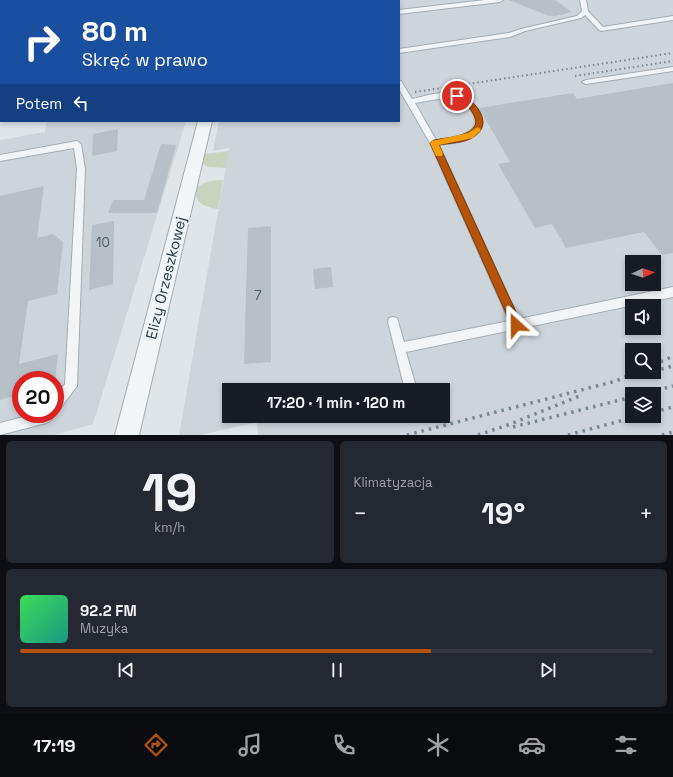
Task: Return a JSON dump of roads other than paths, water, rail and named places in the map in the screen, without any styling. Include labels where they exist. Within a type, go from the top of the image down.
[{"type":"street","name":"Elizy Orzeszkowej","points":[[127,435],[205,122]]},
{"type":"lane","points":[[400,12],[500,0]]},
{"type":"lane","points":[[583,0],[585,11],[601,29],[673,18]]},
{"type":"lane","points":[[400,50],[510,35],[523,30],[579,17],[585,11]]},
{"type":"lane","points":[[586,82],[673,69]]},
{"type":"lane","points":[[400,85],[434,143],[516,325]]},
{"type":"lane","points":[[410,102],[447,95],[457,96],[467,100],[475,109],[480,120],[478,129],[470,136],[434,143]]},
{"type":"lane","points":[[0,158],[77,144],[81,169],[71,386],[64,395]]},
{"type":"lane","points":[[400,348],[673,292]]},
{"type":"lane","points":[[392,322],[408,383]]},
{"type":"lane","points":[[0,429],[23,423]]},
{"type":"railway","points":[[415,92],[673,53]]},
{"type":"railway","points":[[575,76],[673,61]]},
{"type":"railway","points":[[661,362],[673,356]]},
{"type":"railway","points":[[661,369],[673,366]]},
{"type":"railway","points":[[407,435],[616,381],[625,377]]},
{"type":"railway","points":[[661,389],[673,386]]},
{"type":"railway","points":[[478,435],[508,425],[582,395]]},
{"type":"railway","points":[[513,427],[625,399]]},
{"type":"railway","points":[[661,410],[673,407]]},
{"type":"railway","points":[[568,435],[625,420]]},
{"type":"railway","points":[[662,435],[673,432]]}]
